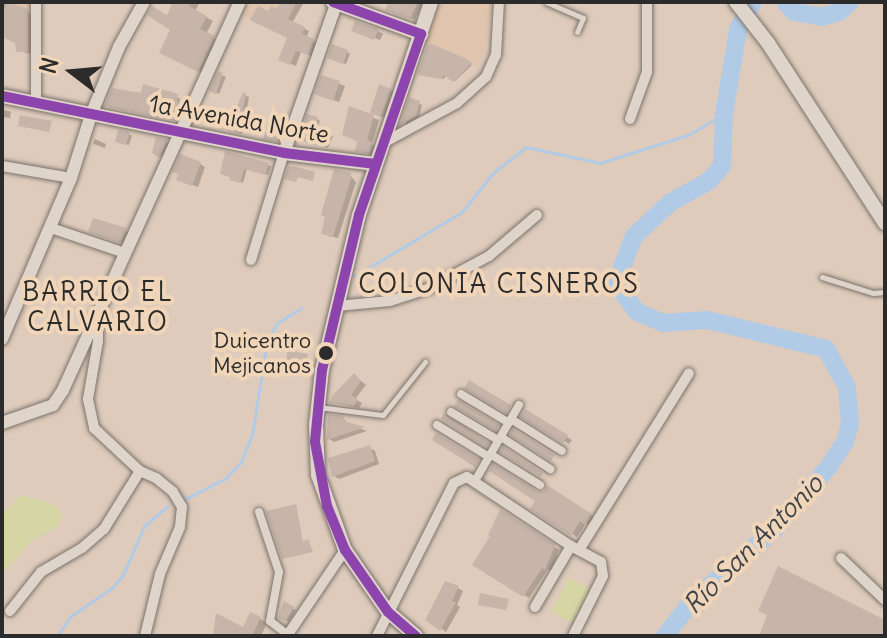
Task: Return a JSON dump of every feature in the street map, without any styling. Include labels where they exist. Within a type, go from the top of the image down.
[{"type":"main road","points":[[416,636],[388,612],[345,550],[318,475],[317,407],[337,306],[375,164],[431,2]]},
{"type":"main road","points":[[736,2],[774,51],[885,223]]},
{"type":"main road","points":[[336,3],[421,34]]},
{"type":"main road","name":"1a Avenida Norte","points":[[2,96],[181,132],[214,134],[284,153],[375,164]]},
{"type":"street","points":[[36,2],[36,102]]},
{"type":"street","points":[[2,339],[51,228],[119,47],[144,2]]},
{"type":"street","points":[[2,423],[53,405],[98,314],[240,2]]},
{"type":"street","points":[[383,143],[457,103],[486,77],[496,55],[499,2]]},
{"type":"street","points":[[630,119],[647,72],[647,2]]},
{"type":"street","points":[[251,260],[336,3]]},
{"type":"street","points":[[2,166],[71,178]]},
{"type":"street","points":[[337,306],[390,301],[428,289],[489,256],[537,215]]},
{"type":"street","points":[[51,228],[125,253]]},
{"type":"street","points":[[98,314],[98,341],[88,399],[91,416],[101,437],[140,471],[173,492],[182,507],[183,518],[160,574],[145,636]]},
{"type":"street","points":[[535,607],[689,373]]},
{"type":"street","points":[[461,394],[562,451]]},
{"type":"street","points":[[475,481],[519,405]]},
{"type":"street","points":[[451,412],[550,469]]},
{"type":"street","points":[[437,425],[540,485]]},
{"type":"street","points":[[10,611],[41,572],[82,548],[104,529],[140,471]]},
{"type":"street","points":[[377,636],[454,483],[467,477],[601,562],[603,576],[573,636]]},
{"type":"street","points":[[259,512],[279,572],[270,621],[288,636],[345,550]]},
{"type":"street","points":[[841,558],[885,600]]},
{"type":"lane","points":[[546,2],[583,18],[577,32]]},
{"type":"lane","points":[[822,277],[873,293],[885,292]]},
{"type":"lane","points":[[317,407],[383,415],[425,362]]},
{"type":"shaded area","points":[[2,2],[36,2],[31,52],[16,52],[15,43],[2,37]]},
{"type":"shaded area","points":[[246,2],[297,2],[280,34],[240,15]]},
{"type":"shaded area","points":[[437,2],[492,2],[485,52],[477,68],[465,58],[423,42]]},
{"type":"green space","points":[[21,495],[54,504],[63,516],[56,528],[31,541],[2,575],[2,515]]},
{"type":"green space","points":[[569,578],[590,589],[572,623],[551,611]]},
{"type":"building","points":[[7,2],[28,9],[28,52],[16,52],[15,43],[2,37],[2,13]]},
{"type":"building","points":[[173,2],[192,2],[189,6],[207,16],[200,29],[215,36],[198,72],[159,53],[170,30],[147,15],[152,6],[167,15]]},
{"type":"building","points":[[281,2],[297,2],[288,19],[305,27],[302,34],[314,39],[309,55],[296,51],[290,65],[278,60],[287,38],[250,20],[258,6],[268,11],[271,6],[277,8]]},
{"type":"building","points":[[389,2],[418,2],[410,19],[385,10]]},
{"type":"building","points":[[355,21],[379,29],[374,40],[351,31]]},
{"type":"building","points":[[332,44],[348,50],[343,64],[327,58]]},
{"type":"building","points":[[431,44],[472,63],[453,82],[444,75],[442,79],[417,75],[427,46]]},
{"type":"building","points":[[218,71],[223,73],[216,94],[209,91]]},
{"type":"building","points":[[321,75],[340,81],[333,101],[314,94]]},
{"type":"building","points":[[143,84],[178,94],[177,101],[183,105],[176,121],[104,106],[112,88],[141,93]]},
{"type":"building","points":[[379,84],[391,89],[381,117],[370,113]]},
{"type":"building","points":[[243,92],[246,94],[238,134],[223,129],[228,112],[234,114]]},
{"type":"building","points":[[409,97],[420,101],[416,116],[400,125]]},
{"type":"building","points":[[349,106],[374,115],[367,140],[373,142],[369,153],[355,152],[357,141],[342,135]]},
{"type":"building","points":[[307,114],[318,117],[315,126],[331,132],[325,148],[298,140]]},
{"type":"building","points":[[20,115],[52,121],[49,132],[18,126]]},
{"type":"building","points":[[269,120],[283,124],[278,142],[263,139]]},
{"type":"building","points":[[118,130],[130,132],[126,145],[115,142]]},
{"type":"building","points":[[156,137],[167,140],[159,158],[152,153]]},
{"type":"building","points":[[225,151],[269,163],[265,175],[244,169],[240,183],[229,180],[230,177],[220,174]]},
{"type":"building","points":[[180,154],[201,162],[192,186],[176,180],[178,174],[172,172]]},
{"type":"building","points":[[288,167],[315,172],[313,181],[298,177],[296,182],[284,179]]},
{"type":"building","points":[[334,169],[351,173],[351,179],[333,237],[321,234],[325,217],[321,215]]},
{"type":"building","points":[[93,218],[127,228],[120,243],[88,232]]},
{"type":"building","points":[[288,350],[308,354],[306,365],[286,360]]},
{"type":"building","points":[[354,373],[361,381],[351,395],[358,399],[354,406],[330,403],[332,396]]},
{"type":"building","points":[[469,380],[511,405],[506,413],[464,388]]},
{"type":"building","points":[[458,400],[499,425],[496,431],[454,406]]},
{"type":"building","points":[[525,409],[568,435],[563,443],[520,417]]},
{"type":"building","points":[[444,413],[489,443],[486,447],[441,419]]},
{"type":"building","points":[[328,414],[343,416],[344,421],[365,427],[327,440]]},
{"type":"building","points":[[513,429],[555,455],[551,461],[510,435]]},
{"type":"building","points":[[436,433],[479,459],[475,467],[432,440]]},
{"type":"building","points":[[370,445],[375,461],[332,477],[328,458]]},
{"type":"building","points":[[503,447],[543,473],[541,477],[500,452]]},
{"type":"building","points":[[493,464],[537,491],[544,491],[547,485],[592,514],[585,525],[580,521],[571,536],[530,509],[535,501],[489,471]]},
{"type":"building","points":[[296,504],[303,542],[308,539],[313,552],[282,559],[266,511]]},
{"type":"building","points":[[500,509],[555,545],[545,570],[542,568],[523,597],[472,565],[490,536]]},
{"type":"building","points":[[778,566],[885,620],[885,636],[759,636],[767,615],[758,611]]},
{"type":"building","points":[[445,581],[459,586],[452,601],[456,602],[440,631],[425,620]]},
{"type":"building","points":[[480,593],[509,599],[506,610],[478,605]]},
{"type":"building","points":[[284,601],[294,607],[285,622],[278,617]]},
{"type":"building","points":[[250,612],[261,617],[252,636],[213,636],[216,613],[243,627]]},
{"type":"waterway","name":"Río San Antonio","points":[[665,636],[693,600],[773,531],[828,468],[845,442],[850,423],[847,387],[826,349],[708,320],[663,323],[637,312],[616,283],[634,236],[671,202],[709,181],[722,166],[724,114],[738,29],[753,2]]},
{"type":"waterway","name":"Río San Antonio","points":[[785,2],[794,12],[821,17],[839,12],[850,2]]},
{"type":"waterway","points":[[355,276],[462,212],[493,173],[526,147],[600,163],[688,135],[724,114]]},
{"type":"waterway","points":[[185,499],[226,478],[241,462],[252,435],[267,341],[277,323],[301,308]]},
{"type":"waterway","points":[[57,636],[71,616],[112,588],[123,575],[144,526],[168,506]]},
{"type":"transit line","points":[[333,2],[421,34],[359,215],[322,370],[315,442],[327,506],[345,550],[388,612],[416,636]]},
{"type":"transit line","points":[[2,96],[284,153],[375,164]]},
{"type":"place","name":"Duicentro Mejicanos","points":[[326,353]]},
{"type":"district","name":"COLONIA CISNEROS","points":[[499,284]]},
{"type":"district","name":"BARRIO EL CALVARIO","points":[[98,307]]}]
